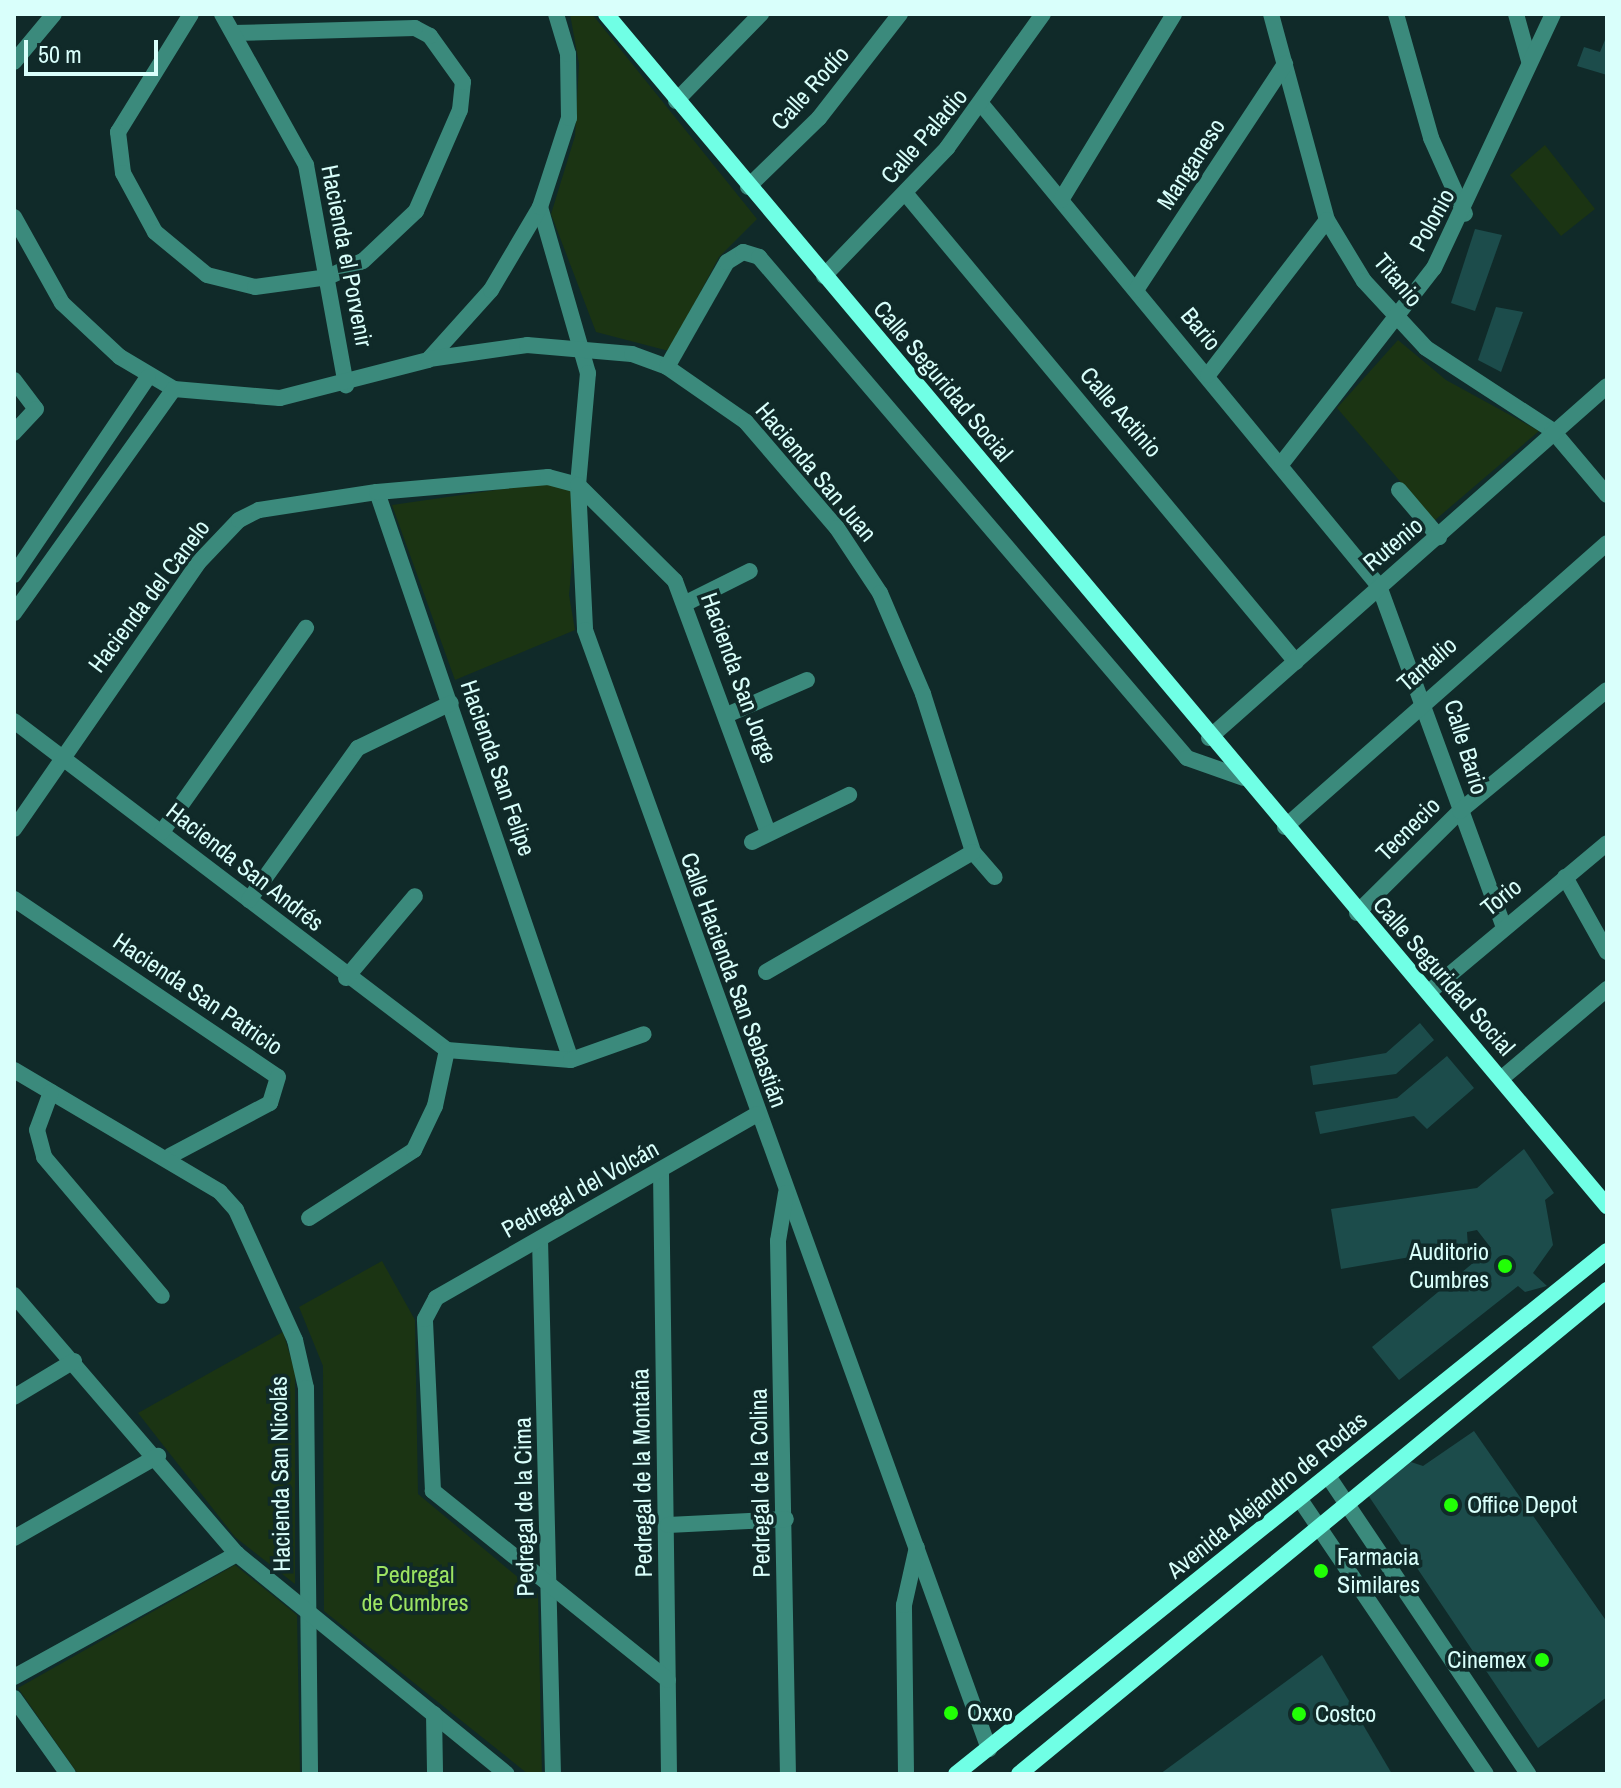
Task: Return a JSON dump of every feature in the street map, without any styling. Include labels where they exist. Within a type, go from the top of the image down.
[{"type":"street","points":[[14,62],[54,14]]},
{"type":"street","points":[[191,14],[118,132],[119,161],[144,216],[170,249],[207,275],[255,287],[328,277],[381,248],[416,211],[460,110],[463,82],[415,28],[233,33]]},
{"type":"street","name":"Hacienda el Porvenir","points":[[222,14],[300,147],[328,277],[346,385]]},
{"type":"street","points":[[428,360],[491,290],[540,207],[569,118],[569,65],[556,14]]},
{"type":"street","name":"Calle Seguridad Social","points":[[606,14],[1209,738],[1357,913],[1429,992],[1607,1206]]},
{"type":"street","points":[[676,101],[761,14]]},
{"type":"street","name":"Calle Rodío","points":[[748,187],[819,118],[900,14]]},
{"type":"street","points":[[1061,200],[1174,14]]},
{"type":"street","name":"Titanio","points":[[1271,14],[1327,220],[1398,320],[1462,376],[1552,430],[1607,495]]},
{"type":"street","points":[[1396,14],[1431,138],[1465,214]]},
{"type":"street","points":[[1516,14],[1529,61]]},
{"type":"street","name":"Polonio","points":[[1282,463],[1398,320],[1465,214],[1529,61],[1553,14]]},
{"type":"street","name":"Calle Paladio","points":[[824,276],[906,194],[983,106],[1040,15]]},
{"type":"street","name":"Manganeso","points":[[1136,290],[1285,64]]},
{"type":"street","name":"Bario","points":[[983,106],[1282,463],[1379,586]]},
{"type":"street","name":"Calle Actinio","points":[[906,194],[1296,662]]},
{"type":"street","name":"Calle Hacienda San Sebastián","points":[[540,207],[584,346],[587,409],[578,485],[585,630],[757,1114],[989,1749]]},
{"type":"street","name":"Hacienda San Juan","points":[[14,217],[62,303],[148,377],[174,389],[248,399],[346,385],[428,360],[527,345],[584,346],[667,367],[746,422],[864,566],[923,694],[973,852]]},
{"type":"street","points":[[1208,375],[1327,220]]},
{"type":"street","points":[[667,367],[707,288],[743,252],[767,265],[1187,758],[1244,778]]},
{"type":"street","points":[[14,575],[148,377]]},
{"type":"street","points":[[14,380],[36,409],[14,433]]},
{"type":"street","name":"Rutenio","points":[[1209,738],[1379,586],[1439,537],[1552,430],[1607,386]]},
{"type":"street","points":[[14,613],[174,389]]},
{"type":"street","name":"Hacienda del Canelo","points":[[14,829],[62,757],[226,530],[259,510],[377,492],[548,477],[578,485]]},
{"type":"street","name":"Hacienda San Jorge","points":[[578,485],[661,564],[688,602],[768,832]]},
{"type":"street","points":[[1399,490],[1439,537]]},
{"type":"street","name":"Hacienda San Felipe","points":[[377,492],[571,1060]]},
{"type":"street","name":"Tantalio","points":[[1285,827],[1425,696],[1607,543]]},
{"type":"street","points":[[688,602],[750,571]]},
{"type":"street","name":"Calle Bario","points":[[1379,586],[1425,696],[1460,811],[1503,924]]},
{"type":"street","points":[[162,832],[306,628]]},
{"type":"street","points":[[729,714],[807,680]]},
{"type":"street","name":"Tecnecio","points":[[1357,913],[1460,811],[1607,690]]},
{"type":"street","points":[[249,900],[358,748],[451,703]]},
{"type":"street","name":"Hacienda San Andrés","points":[[14,721],[162,832],[346,978],[447,1050]]},
{"type":"street","points":[[752,842],[849,795]]},
{"type":"street","name":"Torio","points":[[1429,992],[1503,924],[1607,843]]},
{"type":"street","points":[[766,972],[973,852],[995,877]]},
{"type":"street","points":[[1565,877],[1607,952]]},
{"type":"street","points":[[346,978],[415,896]]},
{"type":"street","name":"Hacienda San Patricio","points":[[14,899],[278,1077],[270,1103],[170,1156]]},
{"type":"street","points":[[1502,1078],[1607,989]]},
{"type":"street","points":[[309,1218],[414,1150],[435,1106],[447,1050],[571,1060],[644,1034]]},
{"type":"street","name":"Hacienda San Nicolás","points":[[14,1070],[170,1156],[236,1210],[295,1340],[306,1388],[310,1774]]},
{"type":"street","points":[[51,1092],[37,1130],[44,1157],[162,1296]]},
{"type":"street","name":"Pedregal del Volcán","points":[[549,1588],[440,1499],[429,1482],[429,1308],[540,1239],[757,1114]]},
{"type":"street","name":"Pedregal de la Montaña","points":[[661,1172],[669,1774]]},
{"type":"street","name":"Pedregal de la Colina","points":[[786,1191],[778,1241],[786,1519],[788,1774]]},
{"type":"street","name":"Pedregal de la Cima","points":[[540,1239],[553,1774]]},
{"type":"street","name":"Avenida Alejandro de Rodas","points":[[956,1774],[1607,1251]]},
{"type":"street","points":[[1019,1774],[1607,1290]]},
{"type":"street","points":[[14,1295],[158,1456],[237,1554],[507,1774]]},
{"type":"street","points":[[14,1397],[74,1361]]},
{"type":"street","points":[[14,1538],[158,1456]]},
{"type":"street","points":[[1328,1476],[1528,1774]]},
{"type":"street","points":[[1299,1498],[1486,1774]]},
{"type":"street","points":[[668,1525],[786,1519]]},
{"type":"street","points":[[906,1774],[904,1605],[917,1547]]},
{"type":"street","points":[[14,1677],[237,1554]]},
{"type":"street","points":[[549,1588],[668,1680]]},
{"type":"street","points":[[14,1698],[68,1774]]},
{"type":"street","points":[[434,1714],[435,1774]]},
{"type":"green space","points":[[570,14],[592,14],[757,219],[719,257],[669,351],[596,332],[551,214],[575,136],[579,64]]},
{"type":"green space","points":[[1545,145],[1595,209],[1561,236],[1510,175]]},
{"type":"green space","points":[[1398,340],[1446,380],[1539,431],[1434,521],[1337,408]]},
{"type":"green space","points":[[565,480],[579,488],[569,595],[575,630],[455,680],[392,505]]},
{"type":"green space","name":"Pedregal de Cumbres","points":[[382,1261],[415,1320],[418,1494],[538,1594],[542,1774],[528,1774],[324,1611],[323,1366],[299,1307]]},
{"type":"green space","name":"Pedregal de Cumbres","points":[[283,1332],[295,1372],[295,1584],[235,1537],[138,1413]]},
{"type":"green space","name":"Pedregal de Cumbres","points":[[235,1565],[297,1615],[300,1774],[78,1774],[18,1688]]},
{"type":"building","points":[[1607,35],[1607,75],[1577,66],[1584,47],[1600,52]]},
{"type":"building","points":[[1475,229],[1502,235],[1475,311],[1451,303]]},
{"type":"building","points":[[1496,307],[1523,312],[1501,372],[1478,360]]},
{"type":"building","points":[[1420,1023],[1434,1040],[1396,1074],[1313,1085],[1310,1066],[1386,1053]]},
{"type":"building","points":[[1447,1056],[1474,1088],[1427,1129],[1414,1116],[1320,1134],[1315,1112],[1397,1098]]},
{"type":"building","name":"Auditorio Cumbres","points":[[1524,1149],[1554,1193],[1545,1200],[1553,1245],[1533,1273],[1547,1286],[1525,1292],[1518,1286],[1399,1380],[1372,1347],[1491,1248],[1477,1230],[1467,1232],[1468,1247],[1341,1269],[1331,1209],[1477,1188]]},
{"type":"building","name":"Cinemex","points":[[1474,1431],[1607,1622],[1607,1697],[1538,1748],[1368,1495],[1411,1462],[1423,1466]]},
{"type":"building","name":"Costco","points":[[1322,1655],[1392,1774],[1160,1774]]},
{"type":"place","name":"Auditorio Cumbres","points":[[1505,1266]]},
{"type":"place","name":"Office Depot","points":[[1451,1505]]},
{"type":"place","name":"Farmacia Similares","points":[[1321,1571]]},
{"type":"place","name":"Cinemex","points":[[1542,1660]]},
{"type":"place","name":"Oxxo","points":[[951,1713]]},
{"type":"place","name":"Costco","points":[[1299,1714]]}]
